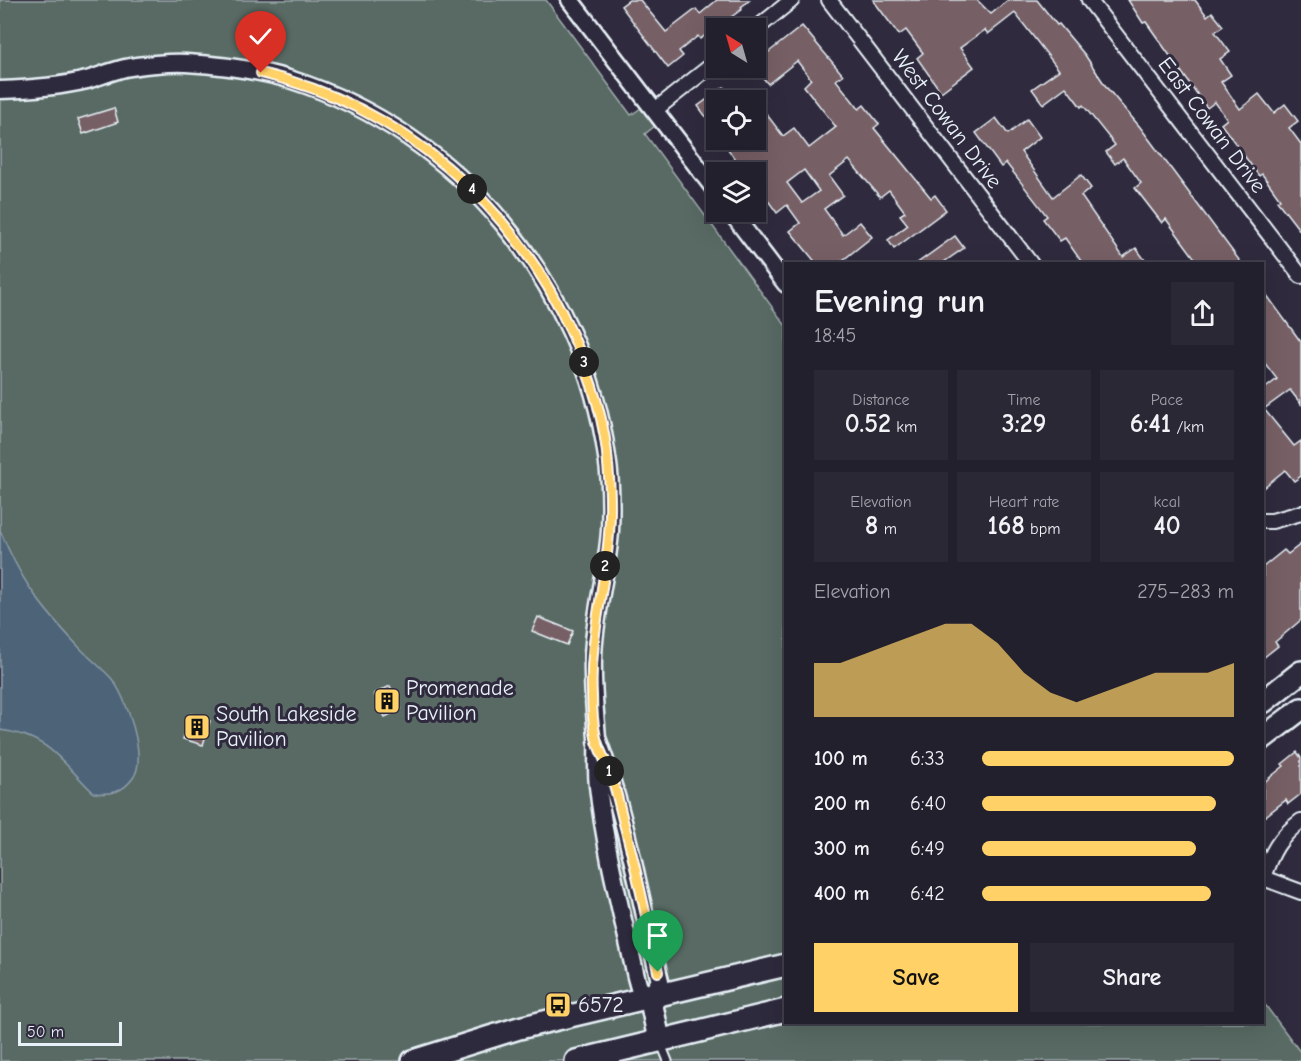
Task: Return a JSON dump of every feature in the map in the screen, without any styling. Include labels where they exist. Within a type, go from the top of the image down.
[{"type":"main road","points":[[1264,701],[1301,672]]},
{"type":"main road","points":[[1264,737],[1301,709]]},
{"type":"main road","points":[[413,1061],[519,1029],[784,965]]},
{"type":"main road","points":[[650,996],[659,1040]]},
{"type":"main road","points":[[576,1061],[784,1010]]},
{"type":"street","points":[[570,0],[706,177]]},
{"type":"street","points":[[766,21],[792,0]]},
{"type":"street","name":"West Cowan Drive","points":[[829,0],[1029,262]]},
{"type":"street","name":"East Cowan Drive","points":[[1089,0],[1301,276]]},
{"type":"street","points":[[0,90],[43,88],[87,80],[128,68],[183,63],[261,73],[291,80],[324,92],[415,140],[481,198],[532,259],[566,321],[588,372],[603,430],[608,462],[610,532],[593,653],[592,695],[597,738],[597,781],[606,839],[639,988],[650,996]]},
{"type":"street","points":[[655,110],[706,70]]},
{"type":"street","points":[[739,222],[784,281]]},
{"type":"street","points":[[1264,521],[1301,513]]},
{"type":"street","points":[[1264,875],[1270,855],[1282,837],[1301,821]]},
{"type":"street","points":[[1264,878],[1301,892]]},
{"type":"lane","points":[[659,1040],[668,1061]]},
{"type":"green space","points":[[0,0],[546,0],[631,115],[641,108],[655,126],[645,134],[706,217],[706,222],[710,222],[784,323],[784,1024],[1264,1024],[1264,1003],[1301,1053],[1301,1061],[0,1061]]},
{"type":"water","points":[[0,530],[21,574],[42,604],[78,646],[111,678],[123,698],[137,742],[138,756],[137,769],[133,778],[121,789],[111,793],[94,793],[43,744],[17,733],[0,730]]},
{"type":"building","points":[[629,0],[640,0],[666,32],[696,9],[700,14],[717,0],[750,0],[730,18],[706,18],[706,35],[700,39],[698,36],[679,51],[683,56],[668,68],[621,6]]},
{"type":"building","points":[[873,0],[977,0],[991,14],[1008,0],[1037,0],[1085,55],[1107,88],[1140,127],[1241,262],[1198,262],[1166,219],[1162,223],[1135,188],[1141,183],[1123,158],[1115,164],[1106,152],[1115,145],[1066,87],[1043,104],[1032,89],[1059,70],[1015,13],[988,34],[985,30],[960,48],[974,67],[941,92],[917,58],[923,53],[906,30],[899,35]]},
{"type":"building","points":[[1128,0],[1195,0],[1207,16],[1212,12],[1223,26],[1215,32],[1230,52],[1220,59],[1231,75],[1221,82],[1240,109],[1259,94],[1274,113],[1285,104],[1298,121],[1289,128],[1301,144],[1301,232],[1277,201],[1280,199],[1262,174],[1259,176],[1221,124],[1227,119],[1215,102],[1207,108]]},
{"type":"building","points":[[802,26],[843,75],[836,80],[859,109],[864,105],[879,124],[874,128],[931,198],[935,195],[946,210],[894,249],[888,240],[908,225],[900,215],[905,212],[889,190],[880,197],[849,160],[829,176],[843,195],[824,209],[843,235],[860,222],[872,237],[841,262],[815,262],[790,231],[800,223],[787,205],[777,213],[766,198],[766,162],[737,162],[729,150],[766,150],[766,113],[783,136],[794,128],[809,148],[836,127],[804,86],[811,79],[797,61],[768,84],[763,78],[766,78],[766,54]],"holes":[[[804,170],[819,191],[802,203],[787,183]]]},
{"type":"building","points":[[706,100],[706,117],[698,106]]},
{"type":"building","points":[[114,108],[118,122],[83,134],[78,119]]},
{"type":"building","points":[[996,118],[1008,134],[1027,119],[1040,137],[1021,152],[1053,197],[1081,175],[1091,188],[1081,196],[1123,257],[1136,248],[1146,262],[1082,262],[1065,238],[1060,241],[1043,219],[1047,216],[1006,163],[1001,167],[976,133]]},
{"type":"building","points":[[955,236],[964,248],[944,262],[919,262]]},
{"type":"building","points":[[1264,291],[1301,342],[1301,404],[1290,390],[1264,409],[1264,389],[1277,379],[1264,362]]},
{"type":"building","points":[[1264,409],[1294,446],[1301,441],[1301,476],[1294,481],[1285,470],[1264,487]]},
{"type":"building","points":[[1301,544],[1301,620],[1275,642],[1278,646],[1264,657],[1264,566],[1284,550],[1288,554]]},
{"type":"building","points":[[538,617],[573,631],[567,645],[532,631]]},
{"type":"building","name":"Promenade Pavilion","points":[[390,686],[401,709],[385,717],[374,694]]},
{"type":"building","name":"South Lakeside Pavilion","points":[[191,714],[210,721],[203,745],[183,739]]},
{"type":"building","points":[[1297,752],[1301,758],[1301,794],[1288,804],[1286,800],[1264,817],[1264,782],[1284,766],[1282,764]]},
{"type":"place","name":"Promenade Pavilion","points":[[387,701]]},
{"type":"place","name":"South Lakeside Pavilion","points":[[197,727]]},
{"type":"place","name":"6572","points":[[558,1005]]},
{"type":"route","points":[[261,73],[291,80],[354,106],[415,140],[438,158],[481,198],[519,241],[536,266],[566,321],[588,372],[603,430],[608,462],[610,532],[593,653],[592,695],[597,738],[624,820],[658,972]]}]
